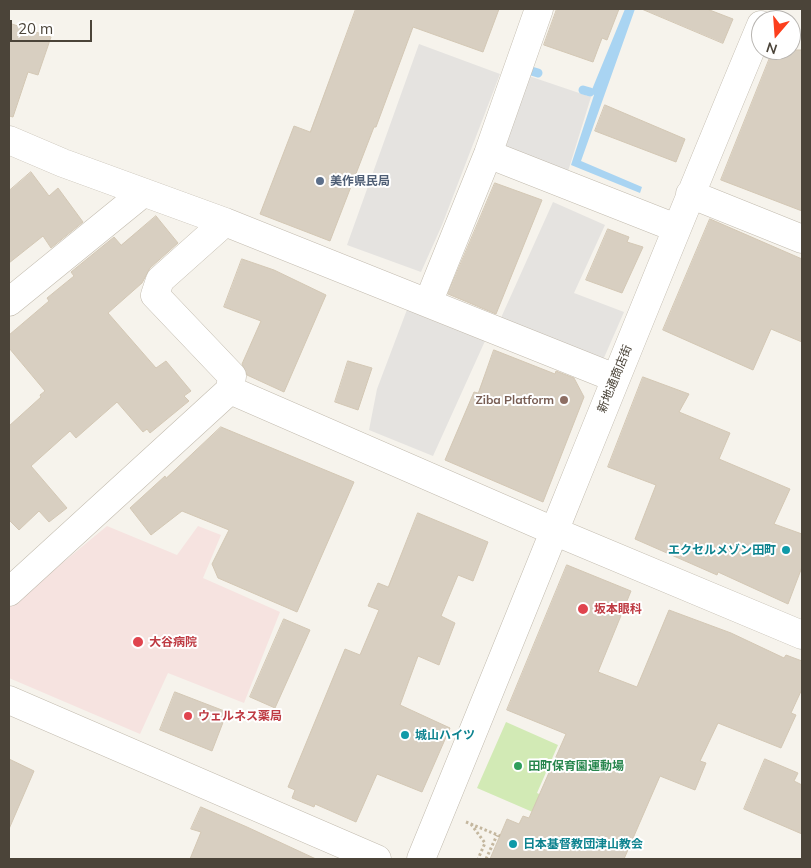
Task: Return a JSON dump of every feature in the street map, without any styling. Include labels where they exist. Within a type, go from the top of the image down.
[{"type":"street","points":[[428,303],[488,154],[538,9]]},
{"type":"street","points":[[751,49],[690,194],[802,239]]},
{"type":"street","points":[[9,140],[143,193],[225,222],[615,378]]},
{"type":"street","points":[[488,154],[676,228]]},
{"type":"street","points":[[9,302],[143,193]]},
{"type":"street","name":"新地通商店街","points":[[421,859],[556,532],[615,378],[690,194]]},
{"type":"street","points":[[9,592],[230,390],[232,376],[155,294],[160,280],[225,222]]},
{"type":"street","points":[[230,390],[556,532],[802,635]]},
{"type":"street","points":[[9,700],[377,859]]},
{"type":"path","points":[[464,821],[498,835],[486,859]]},
{"type":"path","points":[[471,824],[485,843],[478,859]]},
{"type":"shaded area","points":[[419,44],[500,74],[442,225],[421,272],[347,245]]},
{"type":"shaded area","points":[[520,73],[591,97],[565,181],[491,153]]},
{"type":"shaded area","points":[[553,202],[605,225],[574,293],[624,312],[603,360],[500,320]]},
{"type":"shaded area","points":[[408,307],[485,341],[433,456],[369,430],[377,389]]},
{"type":"shaded area","name":"大谷病院","points":[[107,526],[177,555],[198,526],[221,535],[203,578],[280,612],[244,703],[168,673],[140,734],[9,678],[9,607]]},
{"type":"green space","name":"田町保育園運動場","points":[[506,722],[558,745],[537,793],[580,812],[572,829],[477,788]]},
{"type":"water","points":[[625,9],[635,9],[581,161],[642,187],[640,193],[571,165],[594,95],[591,92]]},
{"type":"building","points":[[356,9],[499,9],[483,52],[413,27],[376,127],[374,127],[330,241],[260,214],[294,126],[310,132]]},
{"type":"building","points":[[557,9],[619,9],[607,40],[602,38],[593,62],[544,45]]},
{"type":"building","points":[[642,9],[707,9],[733,19],[723,43]]},
{"type":"building","points":[[9,23],[51,37],[38,75],[28,72],[13,117],[9,116]]},
{"type":"building","points":[[802,50],[802,211],[721,180],[769,60],[801,60]]},
{"type":"building","points":[[605,105],[685,139],[676,162],[595,131]]},
{"type":"building","points":[[31,172],[49,196],[58,188],[83,222],[51,248],[43,236],[9,263],[9,191]]},
{"type":"building","points":[[495,183],[542,200],[496,314],[448,294]]},
{"type":"building","points":[[156,216],[178,243],[150,268],[142,283],[108,313],[156,368],[166,361],[191,391],[184,396],[189,401],[150,433],[147,429],[143,432],[117,402],[76,438],[70,431],[31,466],[67,508],[49,522],[39,511],[19,530],[9,520],[9,426],[41,397],[40,395],[45,391],[9,348],[9,335],[49,301],[47,298],[74,276],[71,272],[114,237],[121,245]]},
{"type":"building","points":[[710,219],[802,259],[802,342],[771,329],[753,370],[663,330]]},
{"type":"building","points":[[608,229],[629,237],[627,242],[643,247],[622,293],[586,280]]},
{"type":"building","points":[[242,259],[274,270],[326,295],[284,392],[247,375],[242,364],[261,321],[224,307]]},
{"type":"building","points":[[494,350],[555,374],[556,371],[574,378],[584,397],[543,502],[445,460],[474,392],[478,393]]},
{"type":"building","points":[[348,361],[372,368],[358,410],[335,402]]},
{"type":"building","points":[[643,377],[689,394],[679,412],[730,433],[719,459],[790,489],[774,524],[802,534],[802,567],[788,604],[718,572],[717,575],[635,539],[656,485],[608,467]]},
{"type":"building","points":[[221,427],[354,482],[297,612],[218,578],[212,564],[229,530],[182,511],[151,535],[130,508],[165,476],[166,478]]},
{"type":"building","points":[[418,513],[488,542],[473,581],[458,575],[441,616],[455,623],[439,665],[418,656],[400,705],[450,728],[422,792],[377,774],[356,822],[315,804],[314,807],[292,798],[295,790],[288,787],[345,649],[360,655],[379,610],[368,606],[378,583],[388,587]]},
{"type":"building","points":[[567,565],[631,591],[598,672],[637,687],[669,610],[731,633],[784,658],[786,655],[802,661],[802,689],[791,713],[796,715],[781,748],[718,723],[700,761],[706,763],[695,790],[660,776],[624,859],[490,859],[507,819],[519,824],[523,816],[529,818],[566,734],[507,710]]},
{"type":"building","points":[[284,619],[310,630],[275,708],[250,697]]},
{"type":"building","points":[[175,692],[227,712],[212,751],[160,730]]},
{"type":"building","points":[[9,759],[34,771],[9,829]]},
{"type":"building","points":[[765,759],[798,773],[794,781],[802,785],[802,834],[744,809]]},
{"type":"building","points":[[201,807],[316,859],[190,859],[201,832],[191,829]]},
{"type":"waterway","points":[[528,70],[538,73]]},
{"type":"waterway","points":[[583,90],[590,92]]},
{"type":"place","name":"美作県民局","points":[[320,181]]},
{"type":"place","name":"Ziba Platform","points":[[564,400]]},
{"type":"place","name":"エクセルメゾン田町","points":[[786,550]]},
{"type":"place","name":"坂本眼科","points":[[583,609]]},
{"type":"place","name":"大谷病院","points":[[138,642]]},
{"type":"place","name":"ウェルネス薬局","points":[[188,716]]},
{"type":"place","name":"城山ハイツ","points":[[405,735]]},
{"type":"place","name":"田町保育園運動場","points":[[518,766]]},
{"type":"place","name":"日本基督教団津山教会","points":[[513,844]]}]
